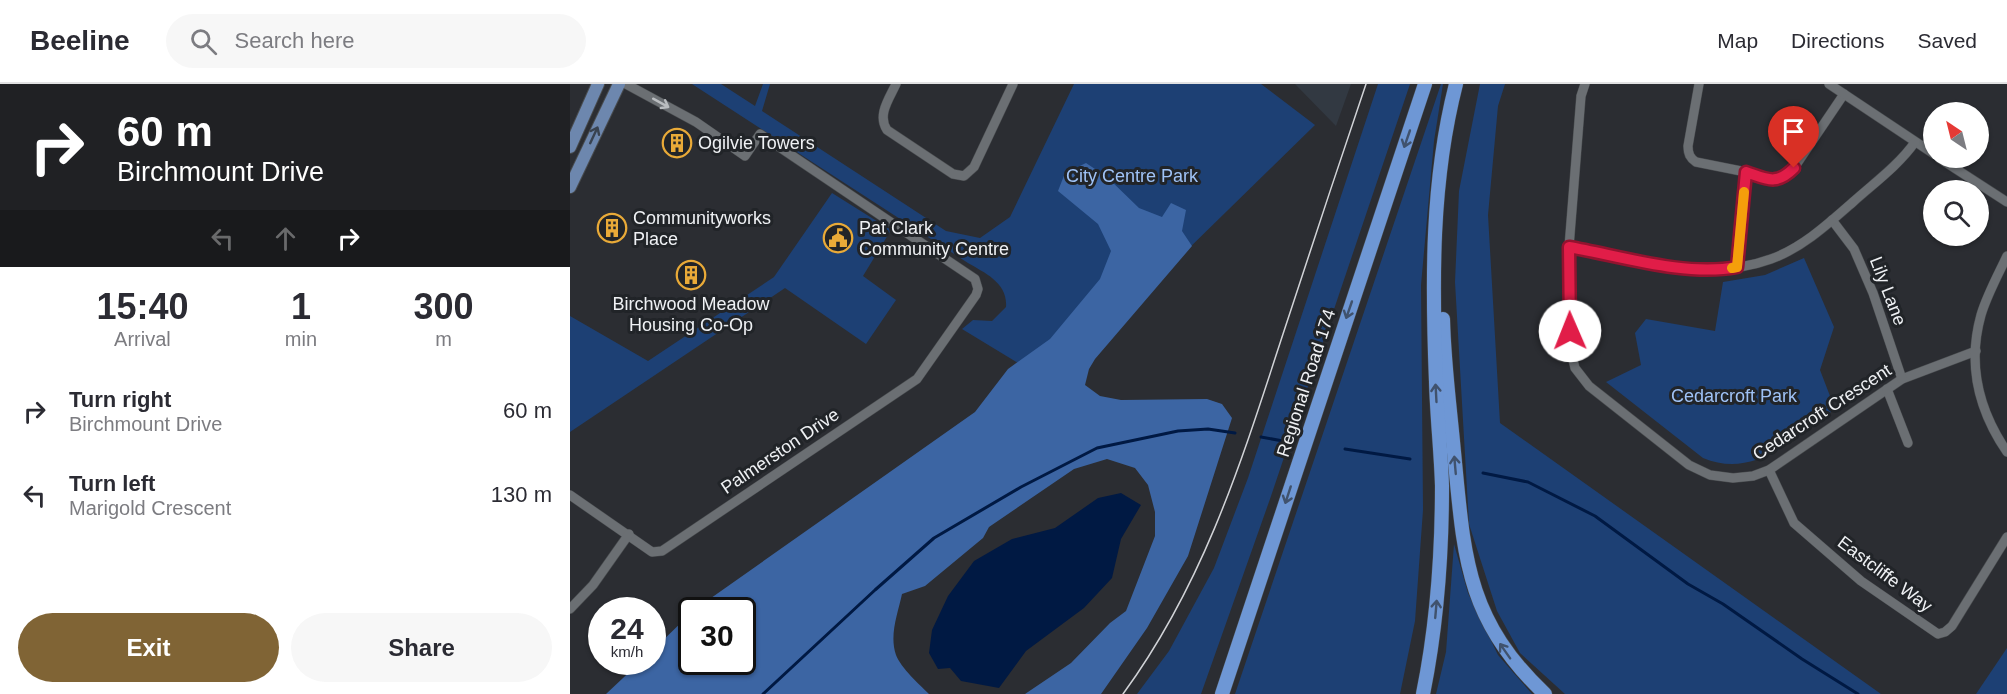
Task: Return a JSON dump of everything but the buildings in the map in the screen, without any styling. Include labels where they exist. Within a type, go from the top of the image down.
[{"type":"highway","name":"Regional Road 174","points":[[1220,694],[1425,84]]},
{"type":"highway","points":[[1423,694],[1435,624],[1441,547],[1442,483],[1436,382],[1433,259],[1440,168],[1456,84]]},
{"type":"highway","points":[[1440,168],[1443,326],[1464,552],[1476,596],[1491,627],[1509,656],[1545,694]]},
{"type":"main road","points":[[570,187],[619,84]]},
{"type":"main road","points":[[570,147],[596,85]]},
{"type":"street","name":"Palmerston Drive","points":[[570,495],[652,552],[662,552],[917,379],[976,295],[978,288],[975,279],[760,134],[745,156],[696,122],[626,84]]},
{"type":"street","points":[[896,84],[883,112],[882,123],[887,130],[953,174],[964,176],[974,167],[1013,84]]},
{"type":"street","name":"Cedarcroft Crescent","points":[[1585,84],[1581,96],[1569,247],[1571,352],[1575,368],[1589,386],[1689,465],[1710,475],[1733,478],[1753,476],[1769,470],[1902,379],[1976,351]]},
{"type":"street","points":[[1699,84],[1688,153],[1696,162],[1746,172],[1771,180],[1783,178],[1794,168],[1844,94]]},
{"type":"street","points":[[1829,84],[1923,147]]},
{"type":"street","points":[[1569,247],[1681,268],[1737,267],[1772,259],[1794,248],[1832,220],[1879,179],[1915,142]]},
{"type":"street","points":[[1954,168],[2007,202]]},
{"type":"street","points":[[1737,267],[1746,172]]},
{"type":"street","name":"Lily Lane","points":[[1832,220],[1854,249],[1874,293],[1902,379]]},
{"type":"street","points":[[2007,256],[1981,315],[1976,351],[1976,384],[1984,412],[2007,452]]},
{"type":"street","points":[[1887,389],[1908,443]]},
{"type":"street","name":"Eastcliffe Way","points":[[1769,470],[1794,523],[1861,581],[1938,634],[1952,626],[2007,537]]},
{"type":"street","points":[[570,609],[593,585],[628,534]]},
{"type":"shaded area","points":[[1295,84],[1351,84],[1336,126]]},
{"type":"shaded area","points":[[1086,163],[1107,177],[1139,208],[1162,217],[1171,203],[1186,210],[1182,231],[1192,246],[1095,359],[1089,369],[1085,385],[1100,396],[1121,400],[1207,399],[1222,404],[1232,418],[1188,556],[1147,628],[1101,694],[1025,694],[1071,663],[1110,623],[1126,611],[1155,536],[1155,512],[1148,485],[1135,468],[1107,459],[1074,469],[989,527],[983,538],[925,586],[902,594],[893,640],[896,655],[906,670],[929,694],[606,694],[626,675],[666,675],[666,637],[678,626],[678,675],[756,675],[756,597],[712,597],[975,412],[1008,369],[1050,339],[1100,279],[1111,251],[1098,224],[1058,191],[1065,173]]},
{"type":"shaded area","points":[[1121,493],[1141,505],[1121,539],[1112,578],[1084,608],[1026,651],[999,688],[961,681],[950,668],[938,669],[929,653],[932,630],[948,596],[974,561],[1012,539],[1055,528],[1098,498]]},
{"type":"green space","name":"City Centre Park","points":[[692,84],[721,84],[755,106],[763,84],[770,84],[762,111],[946,231],[980,238],[1010,217],[1074,84],[1261,84],[1315,125],[1051,383],[962,329],[973,320],[992,321],[1006,307],[1003,291],[988,275]]},
{"type":"green space","points":[[1378,84],[1410,84],[1270,499],[1201,694],[1137,694],[1169,651],[1214,568],[1248,478]]},
{"type":"green space","points":[[1441,84],[1443,84],[1434,141],[1421,285],[1423,510],[1415,621],[1400,694],[1235,694]]},
{"type":"green space","points":[[1480,84],[1505,84],[1498,106],[1488,215],[1500,423],[1881,694],[1565,694],[1520,653],[1497,611],[1469,524],[1455,282],[1459,191]]},
{"type":"green space","points":[[832,193],[891,230],[863,276],[896,300],[866,344],[785,288],[570,432],[570,316],[648,361],[774,277]]},
{"type":"green space","name":"Cedarcroft Park","points":[[1804,258],[1834,327],[1820,370],[1835,409],[1789,443],[1757,460],[1740,464],[1722,463],[1703,458],[1606,382],[1641,365],[1635,333],[1646,319],[1715,331],[1723,282],[1765,275]]},
{"type":"green space","points":[[1454,544],[1468,593],[1498,655],[1532,694],[1436,694],[1446,652]]},
{"type":"green space","points":[[2007,648],[2007,694],[1976,694]]},
{"type":"waterway","points":[[763,694],[934,538],[1021,487],[1097,448],[1178,431],[1208,429],[1235,433]]},
{"type":"waterway","points":[[1261,437],[1283,441]]},
{"type":"waterway","points":[[1345,449],[1410,459]]},
{"type":"waterway","points":[[1483,473],[1528,482],[1595,516],[1688,584],[1723,604],[1802,659],[1858,694]]},
{"type":"tram line","points":[[1123,694],[1176,609],[1218,521],[1252,429],[1366,84]]},
{"type":"slow traffic","points":[[1732,268],[1737,267],[1744,192]]},
{"type":"place","name":"Ogilvie Towers","points":[[677,143]]},
{"type":"place","name":"Communityworks Place","points":[[612,228]]},
{"type":"place","name":"Pat Clark Community Centre","points":[[838,238]]},
{"type":"place","name":"Birchwood Meadow Housing Co-Op","points":[[691,275]]},
{"type":"route","points":[[1570,331],[1569,247],[1681,268],[1727,269],[1737,267],[1746,172],[1771,180],[1783,178],[1794,168]]}]
